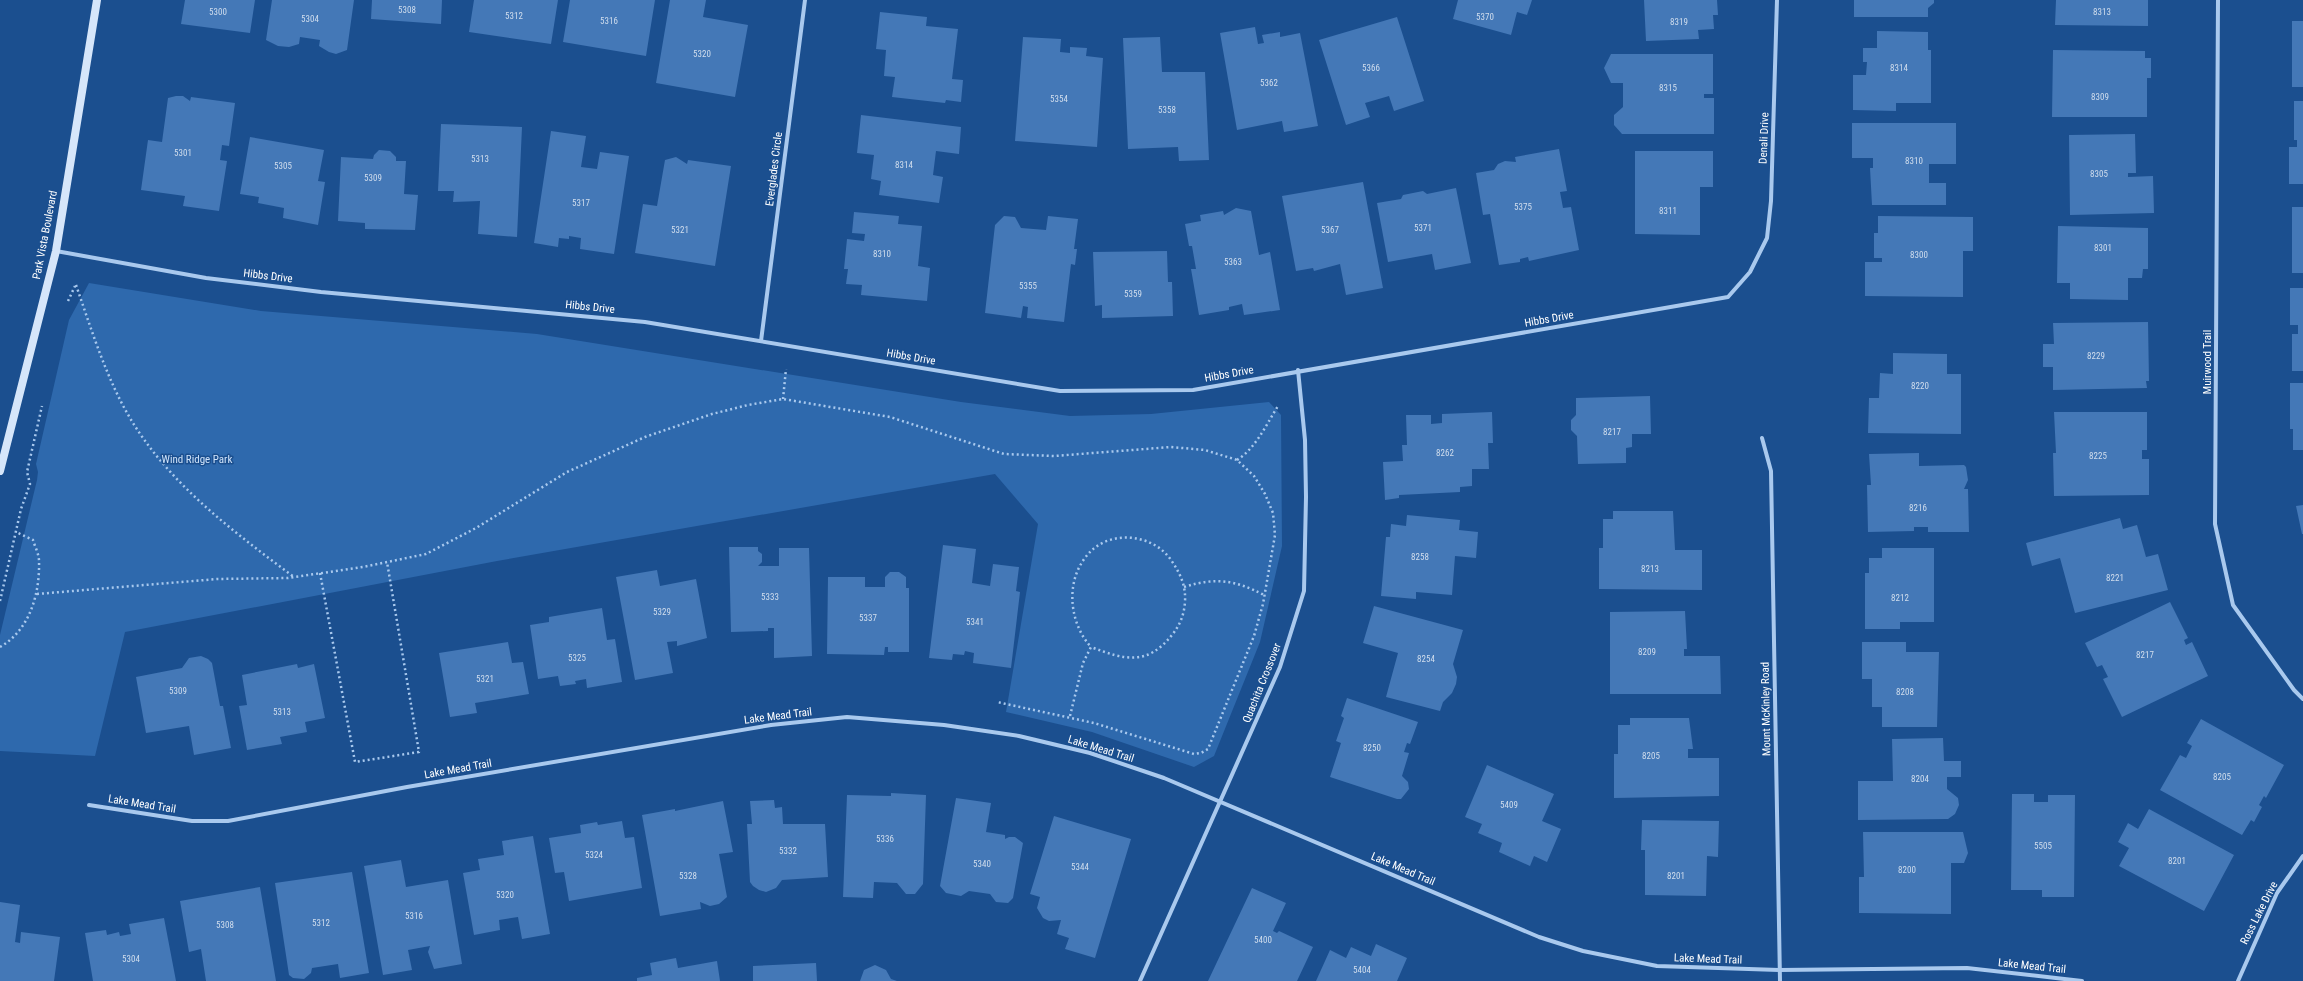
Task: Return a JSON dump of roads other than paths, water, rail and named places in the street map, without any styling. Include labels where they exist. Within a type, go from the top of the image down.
[{"type":"main road","name":"Park Vista Boulevard","points":[[0,472],[56,251],[97,0]]},
{"type":"street","name":"Everglades Circle","points":[[761,341],[805,0]]},
{"type":"street","name":"Denali Drive","points":[[1750,272],[1767,238],[1771,202],[1777,0]]},
{"type":"street","name":"Muirwood Trail","points":[[2218,0],[2215,524],[2234,605],[2294,690],[2303,699]]},
{"type":"street","name":"Hibbs Drive","points":[[56,251],[206,278],[321,292],[645,322],[1060,391],[1193,390],[1298,370],[1728,297],[1750,272]]},
{"type":"street","name":"Quachita Crossover","points":[[1140,981],[1280,667],[1304,591],[1306,490],[1305,440],[1298,370]]},
{"type":"street","name":"Mount McKinley Road","points":[[1762,438],[1771,471],[1780,981]]},
{"type":"street","name":"Lake Mead Trail","points":[[89,805],[192,821],[228,821],[406,787],[763,726],[847,717],[944,725],[1019,736],[1090,753],[1220,800],[1539,937],[1583,951],[1657,966],[1779,970],[1967,968],[2082,981]]},
{"type":"street","name":"Ross Lake Drive","points":[[2238,981],[2277,893],[2303,856]]},
{"type":"park label","name":"Wind Ridge Park","points":[[197,459]]}]
